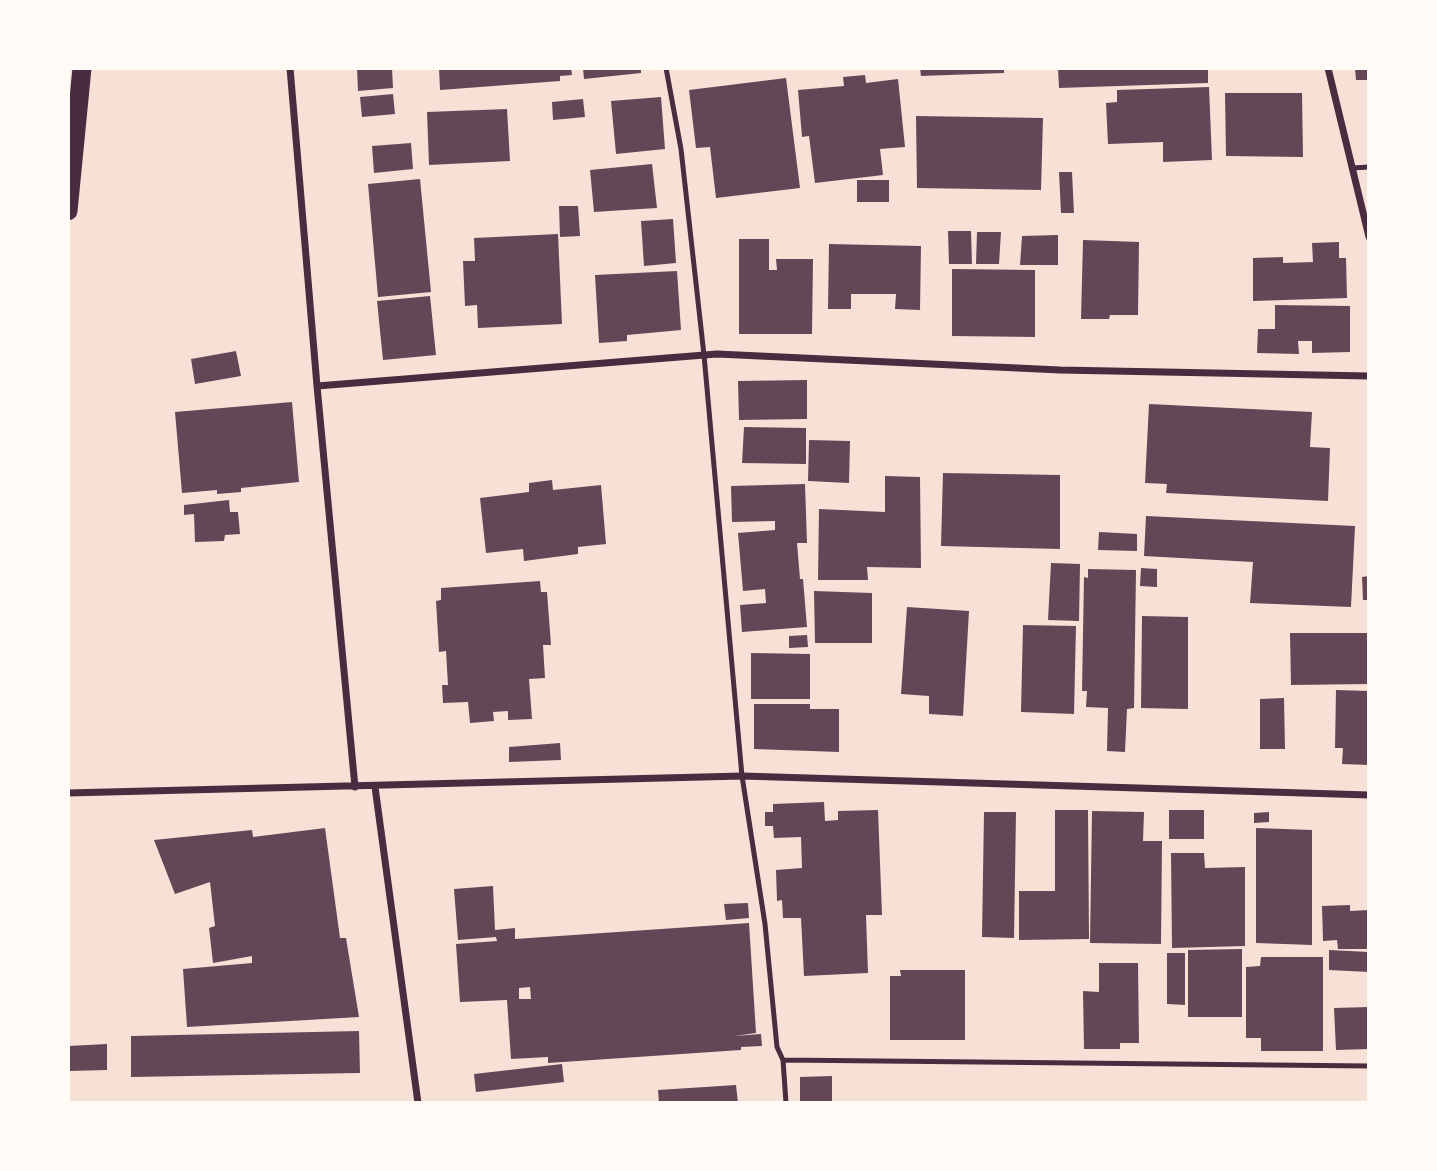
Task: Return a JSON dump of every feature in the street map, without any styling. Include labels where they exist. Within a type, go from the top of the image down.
[{"type":"highway","points":[[68,211],[82,68]]},
{"type":"street","points":[[290,68],[355,787]]},
{"type":"street","points":[[1328,68],[1369,237]]},
{"type":"street","points":[[317,386],[718,354],[1060,370],[1369,376]]},
{"type":"street","points":[[68,793],[742,776],[1369,795]]},
{"type":"street","points":[[375,787],[418,1103]]},
{"type":"lane","points":[[666,68],[681,149],[704,355],[742,776],[765,924],[777,1047],[783,1060],[786,1103]]},
{"type":"lane","points":[[1352,168],[1369,167]]},
{"type":"lane","points":[[783,1060],[1369,1066]]},
{"type":"building","points":[[357,68],[392,68],[393,88],[358,91]]},
{"type":"building","points":[[439,68],[571,68],[572,75],[560,76],[560,81],[440,90]]},
{"type":"building","points":[[583,68],[641,68],[641,73],[584,79]]},
{"type":"building","points":[[920,68],[1004,68],[1004,73],[921,76]]},
{"type":"building","points":[[1058,68],[1198,68],[1208,70],[1208,83],[1059,88]]},
{"type":"building","points":[[1355,68],[1369,68],[1369,80],[1356,80]]},
{"type":"building","points":[[865,75],[866,83],[898,79],[905,147],[880,149],[883,175],[815,183],[809,136],[802,137],[798,90],[844,86],[843,77]]},
{"type":"building","points":[[786,78],[800,188],[716,198],[710,147],[696,148],[689,90]]},
{"type":"building","points":[[1209,87],[1212,160],[1163,162],[1163,142],[1108,144],[1106,103],[1117,102],[1117,90]]},
{"type":"building","points":[[1225,93],[1302,93],[1303,157],[1226,156]]},
{"type":"building","points":[[393,94],[395,114],[362,117],[360,97]]},
{"type":"building","points":[[661,97],[665,149],[616,154],[611,101]]},
{"type":"building","points":[[583,99],[585,117],[553,120],[552,102]]},
{"type":"building","points":[[507,109],[510,161],[429,165],[427,112]]},
{"type":"building","points":[[916,116],[1043,118],[1041,190],[917,188]]},
{"type":"building","points":[[411,143],[413,169],[374,173],[372,146]]},
{"type":"building","points":[[652,164],[657,208],[594,212],[590,170]]},
{"type":"building","points":[[1059,172],[1072,172],[1074,213],[1061,213]]},
{"type":"building","points":[[420,179],[431,292],[378,297],[368,184]]},
{"type":"building","points":[[857,180],[889,180],[889,202],[857,202]]},
{"type":"building","points":[[559,206],[578,206],[580,236],[560,237]]},
{"type":"building","points":[[673,219],[676,263],[644,266],[641,221]]},
{"type":"building","points":[[948,231],[971,231],[972,264],[949,264]]},
{"type":"building","points":[[977,232],[1001,232],[999,264],[976,264]]},
{"type":"building","points":[[558,234],[562,324],[478,328],[477,305],[465,306],[463,261],[475,261],[474,238]]},
{"type":"building","points":[[1058,235],[1058,265],[1020,265],[1022,236]]},
{"type":"building","points":[[739,239],[769,239],[769,270],[777,270],[776,259],[813,259],[812,334],[739,334]]},
{"type":"building","points":[[1083,240],[1139,242],[1138,315],[1081,319]]},
{"type":"building","points":[[1339,242],[1339,258],[1346,258],[1347,298],[1253,301],[1253,258],[1283,257],[1283,263],[1313,262],[1312,243]]},
{"type":"building","points":[[829,244],[921,246],[920,310],[895,309],[896,294],[851,294],[851,309],[828,309]]},
{"type":"building","points":[[952,269],[1035,270],[1035,337],[952,336]]},
{"type":"building","points":[[677,271],[681,330],[627,335],[627,341],[599,343],[595,275]]},
{"type":"building","points":[[430,296],[436,355],[383,360],[377,301]]},
{"type":"building","points":[[1275,305],[1350,306],[1350,352],[1312,353],[1312,341],[1298,341],[1299,354],[1257,353],[1258,329],[1275,329]]},
{"type":"building","points":[[236,351],[241,376],[195,384],[191,359]]},
{"type":"building","points":[[807,380],[807,419],[739,420],[738,381]]},
{"type":"building","points":[[292,402],[299,482],[241,488],[241,492],[217,494],[217,490],[182,493],[175,412]]},
{"type":"building","points":[[1149,404],[1312,412],[1310,447],[1330,448],[1328,501],[1166,493],[1167,484],[1145,483]]},
{"type":"building","points":[[744,427],[806,428],[806,464],[742,463]]},
{"type":"building","points":[[809,440],[850,441],[849,483],[808,481]]},
{"type":"building","points":[[943,473],[1060,475],[1060,549],[941,546]]},
{"type":"building","points":[[885,476],[920,477],[921,568],[867,567],[868,580],[818,580],[819,509],[885,512]]},
{"type":"building","points":[[552,480],[553,490],[601,485],[606,544],[578,547],[578,554],[524,561],[523,549],[486,553],[480,498],[529,492],[529,483]]},
{"type":"building","points":[[805,484],[807,543],[797,543],[807,627],[742,632],[740,605],[766,603],[765,589],[743,591],[738,533],[775,530],[775,521],[732,522],[731,486]]},
{"type":"building","points":[[229,500],[230,512],[238,512],[240,534],[225,535],[224,541],[195,542],[194,514],[184,515],[184,505]]},
{"type":"building","points":[[1146,516],[1355,526],[1351,607],[1250,603],[1253,562],[1144,556]]},
{"type":"building","points":[[1099,532],[1137,534],[1137,551],[1098,550]]},
{"type":"building","points":[[1051,563],[1080,564],[1079,621],[1048,620]]},
{"type":"building","points":[[1141,568],[1157,569],[1157,587],[1140,586]]},
{"type":"building","points":[[1088,569],[1136,570],[1134,708],[1127,709],[1125,752],[1107,751],[1108,708],[1086,707],[1087,691],[1082,691],[1084,577],[1088,578]]},
{"type":"building","points":[[1369,576],[1369,600],[1363,600],[1362,577]]},
{"type":"building","points":[[540,581],[541,592],[547,592],[551,645],[543,645],[545,678],[529,679],[532,719],[508,720],[508,711],[493,712],[494,721],[470,723],[468,702],[443,703],[442,685],[448,685],[446,651],[439,652],[436,601],[441,600],[441,588]]},
{"type":"building","points":[[814,591],[872,593],[872,643],[815,643]]},
{"type":"building","points":[[907,607],[969,611],[963,716],[929,714],[929,696],[901,694]]},
{"type":"building","points":[[1142,616],[1188,617],[1188,709],[1141,708]]},
{"type":"building","points":[[1023,625],[1076,626],[1074,714],[1021,712]]},
{"type":"building","points":[[1290,633],[1369,633],[1369,684],[1291,685]]},
{"type":"building","points":[[807,635],[808,647],[789,648],[789,636]]},
{"type":"building","points":[[751,653],[810,654],[810,699],[751,699]]},
{"type":"building","points":[[1336,690],[1369,691],[1369,765],[1342,764],[1343,748],[1335,748]]},
{"type":"building","points":[[1284,698],[1285,749],[1260,749],[1260,699]]},
{"type":"building","points":[[754,704],[810,704],[810,709],[839,709],[839,752],[754,749]]},
{"type":"building","points":[[560,743],[561,760],[509,762],[509,747]]},
{"type":"building","points":[[824,802],[825,821],[838,820],[838,811],[878,810],[882,915],[866,915],[868,973],[804,976],[801,918],[783,918],[782,900],[777,901],[776,870],[802,868],[801,837],[774,838],[773,826],[765,826],[765,812],[773,812],[773,804]]},
{"type":"building","points":[[1055,810],[1088,810],[1089,939],[1019,940],[1019,891],[1055,891]]},
{"type":"building","points":[[1169,810],[1204,810],[1204,839],[1169,839]]},
{"type":"building","points":[[1092,811],[1144,812],[1143,841],[1162,841],[1161,944],[1090,943]]},
{"type":"building","points":[[984,812],[1016,812],[1014,938],[982,937]]},
{"type":"building","points":[[1269,812],[1269,822],[1254,823],[1254,813]]},
{"type":"building","points":[[325,828],[340,938],[346,938],[359,1017],[187,1027],[183,969],[252,963],[252,956],[213,963],[209,928],[215,926],[210,882],[175,894],[154,840],[252,830],[253,837]]},
{"type":"building","points":[[1256,828],[1312,830],[1312,945],[1256,943]]},
{"type":"building","points":[[1171,853],[1204,853],[1205,868],[1245,867],[1245,946],[1172,948]]},
{"type":"building","points":[[493,886],[495,930],[515,928],[515,939],[749,923],[756,1033],[734,1036],[761,1034],[762,1046],[741,1047],[741,1050],[548,1063],[548,1057],[511,1059],[507,1000],[460,1002],[456,944],[497,941],[496,937],[458,940],[454,889]],"holes":[[[530,987],[531,999],[519,999],[519,988]]]},
{"type":"building","points":[[748,903],[749,918],[726,920],[724,904]]},
{"type":"building","points":[[1350,905],[1350,911],[1369,910],[1369,949],[1338,949],[1337,940],[1323,941],[1322,906]]},
{"type":"building","points":[[1242,949],[1242,1017],[1188,1017],[1188,950]]},
{"type":"building","points":[[1329,950],[1369,952],[1369,972],[1329,970]]},
{"type":"building","points":[[1167,953],[1185,953],[1185,1005],[1167,1004]]},
{"type":"building","points":[[1261,957],[1323,957],[1323,1051],[1261,1051],[1261,1038],[1246,1038],[1246,967],[1260,966]]},
{"type":"building","points":[[1099,963],[1138,963],[1139,1043],[1120,1043],[1120,1049],[1084,1049],[1083,991],[1099,992]]},
{"type":"building","points":[[900,970],[965,970],[965,1040],[890,1040],[890,976],[901,976]]},
{"type":"building","points":[[1369,1007],[1369,1049],[1336,1050],[1334,1008]]},
{"type":"building","points":[[359,1031],[360,1073],[131,1077],[131,1036]]},
{"type":"building","points":[[107,1044],[107,1070],[68,1071],[68,1046]]},
{"type":"building","points":[[562,1064],[564,1082],[476,1092],[474,1074]]},
{"type":"building","points":[[832,1076],[832,1103],[800,1103],[800,1077]]},
{"type":"building","points":[[736,1085],[738,1103],[659,1103],[658,1090]]}]
